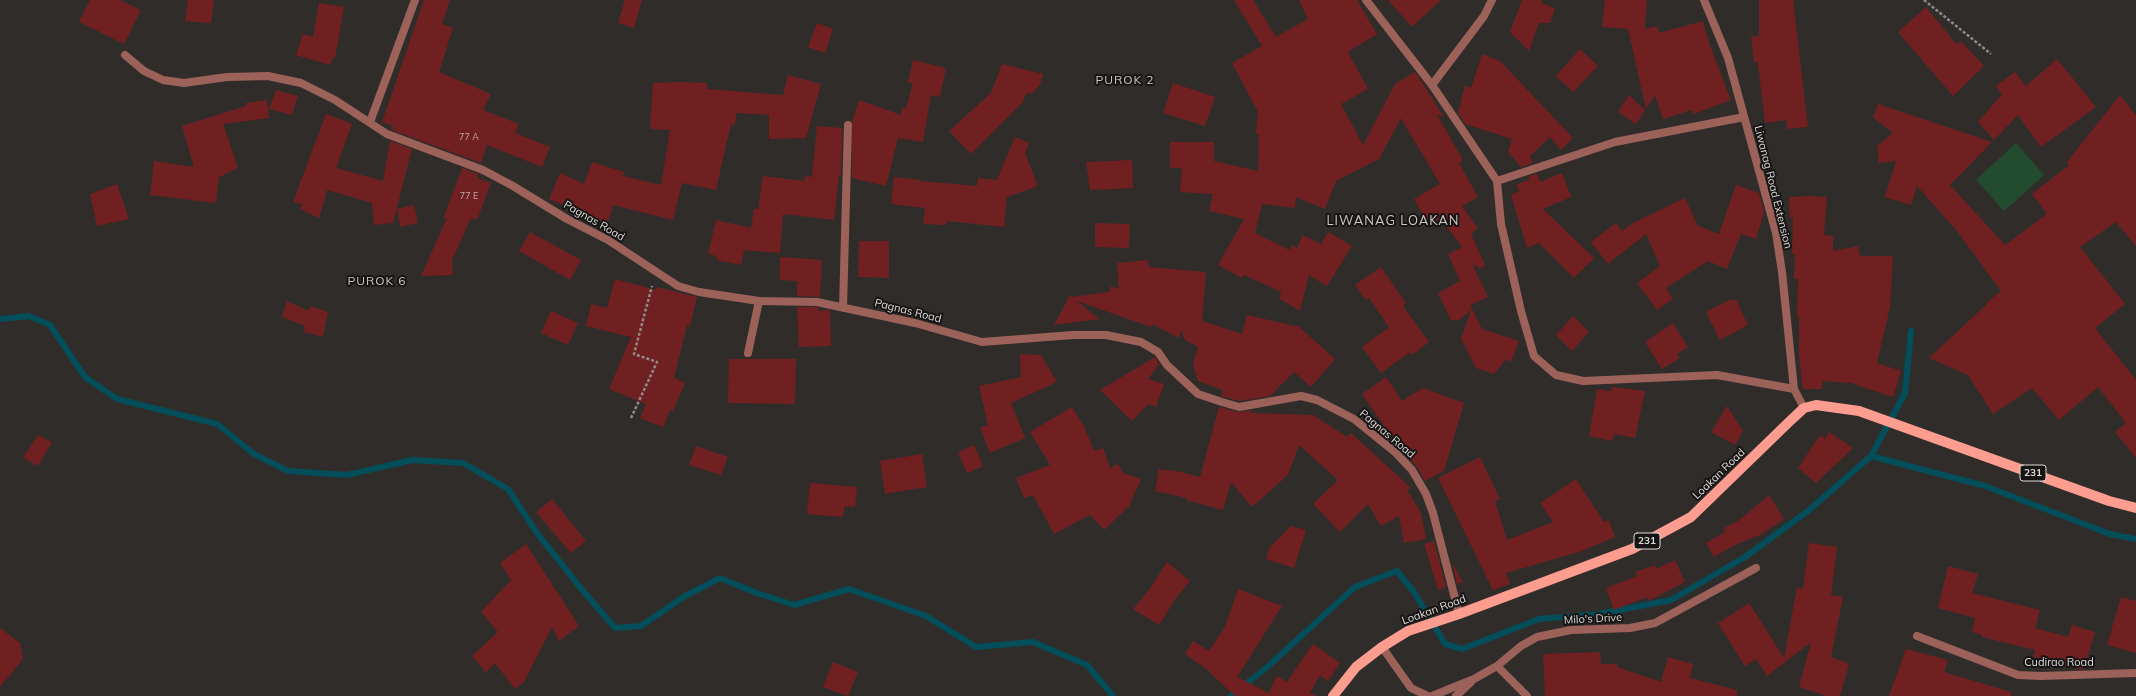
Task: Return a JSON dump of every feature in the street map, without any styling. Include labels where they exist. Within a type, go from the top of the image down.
[{"type":"main road","name":"231","points":[[1804,408],[1816,404],[1859,411],[2110,501],[2136,508]]},
{"type":"main road","name":"Loakan Road","points":[[1333,696],[1356,667],[1382,647],[1408,631],[1456,615],[1632,549],[1691,517],[1804,408]]},
{"type":"street","points":[[370,122],[415,0]]},
{"type":"street","points":[[1366,0],[1432,85],[1497,181],[1501,224],[1521,311],[1534,356],[1556,375],[1583,381],[1717,375],[1794,389]]},
{"type":"street","points":[[1432,85],[1484,16],[1492,0]]},
{"type":"street","name":"Liwanag Road Extension","points":[[1704,0],[1728,58],[1776,233],[1782,272],[1794,389],[1804,408]]},
{"type":"street","name":"Pagnas Road","points":[[125,55],[144,71],[163,80],[184,83],[227,77],[268,76],[301,83],[335,100],[387,134],[483,170],[513,186],[567,219],[608,240],[678,286],[699,292],[759,301],[817,302],[915,323],[982,342],[1073,335],[1106,335],[1141,342],[1158,352],[1167,365],[1198,394],[1239,407],[1301,396],[1317,400],[1354,419],[1396,453],[1412,470],[1426,494],[1433,513],[1456,615]]},
{"type":"street","points":[[1497,181],[1615,142],[1744,117]]},
{"type":"street","points":[[844,308],[848,125]]},
{"type":"street","points":[[748,353],[759,301]]},
{"type":"street","name":"Milo's Drive","points":[[1432,696],[1474,678],[1497,666],[1520,646],[1537,637],[1570,630],[1630,628],[1655,623],[1756,568]]},
{"type":"street","name":"Cudirao Road","points":[[1917,636],[2018,674],[2041,676],[2136,673]]},
{"type":"street","points":[[1382,647],[1412,688],[1428,696]]},
{"type":"street","points":[[1497,666],[1527,696]]},
{"type":"street","points":[[1456,696],[1474,678]]},
{"type":"path","points":[[1924,0],[1991,54]]},
{"type":"path","points":[[631,418],[658,362],[634,354],[656,272]]},
{"type":"green space","points":[[2016,143],[2044,175],[2004,211],[1976,180]]},
{"type":"building","points":[[90,0],[120,0],[141,10],[124,44],[79,22]]},
{"type":"building","points":[[188,0],[214,0],[211,23],[185,21]]},
{"type":"building","points":[[424,0],[450,0],[442,24],[453,28],[439,72],[491,94],[483,110],[519,124],[515,133],[550,147],[542,167],[487,145],[481,163],[392,130],[393,126],[382,122]]},
{"type":"building","points":[[625,0],[642,0],[634,28],[618,23]]},
{"type":"building","points":[[1234,0],[1253,0],[1276,37],[1308,19],[1299,0],[1357,0],[1377,34],[1348,52],[1368,89],[1341,104],[1363,145],[1395,84],[1415,72],[1444,117],[1437,115],[1463,160],[1459,163],[1478,197],[1462,206],[1478,228],[1471,234],[1485,265],[1479,269],[1476,265],[1473,266],[1488,297],[1470,305],[1482,329],[1519,341],[1511,362],[1506,359],[1494,374],[1476,368],[1461,339],[1471,310],[1459,320],[1451,320],[1438,293],[1460,281],[1448,254],[1462,247],[1441,219],[1429,226],[1414,199],[1440,184],[1401,118],[1379,159],[1336,181],[1325,209],[1296,197],[1295,208],[1262,204],[1255,233],[1289,250],[1292,245],[1297,248],[1303,235],[1321,244],[1328,232],[1352,246],[1327,286],[1309,275],[1300,311],[1280,299],[1281,292],[1244,275],[1242,278],[1218,265],[1244,219],[1209,211],[1213,194],[1180,192],[1182,168],[1170,168],[1170,142],[1214,142],[1214,161],[1258,171],[1259,135],[1256,134],[1258,112],[1232,63],[1262,46]]},
{"type":"building","points":[[1388,0],[1441,0],[1412,27]]},
{"type":"building","points":[[1522,0],[1542,0],[1541,3],[1555,8],[1550,23],[1539,23],[1529,51],[1510,32]]},
{"type":"building","points":[[1605,0],[1647,0],[1645,29],[1657,26],[1659,33],[1703,21],[1710,46],[1731,100],[1694,114],[1692,110],[1663,119],[1655,95],[1646,109],[1628,29],[1602,27]]},
{"type":"building","points":[[1759,0],[1793,0],[1808,127],[1787,129],[1786,120],[1765,123],[1759,72],[1757,61],[1754,62],[1751,37],[1759,36]]},
{"type":"building","points":[[319,3],[344,7],[335,58],[333,57],[330,65],[296,55],[303,34],[313,37]]},
{"type":"building","points":[[1926,7],[1957,45],[1961,41],[1984,66],[1953,96],[1898,32]]},
{"type":"building","points":[[817,23],[833,29],[825,53],[808,47]]},
{"type":"building","points":[[1580,49],[1598,66],[1573,92],[1556,76]]},
{"type":"building","points":[[1482,54],[1500,61],[1573,138],[1561,150],[1550,137],[1530,156],[1533,163],[1521,167],[1508,152],[1512,139],[1465,124],[1458,113],[1465,85],[1471,88]]},
{"type":"building","points":[[2057,59],[2096,107],[2041,147],[2018,115],[1994,140],[1978,122],[2002,94],[1996,86],[2015,72],[2026,86]]},
{"type":"building","points":[[913,60],[946,68],[940,97],[931,95],[923,142],[898,138],[886,186],[852,178],[852,122],[859,100],[901,115],[903,107],[906,108],[913,84],[908,82]]},
{"type":"building","points":[[1002,64],[1043,74],[1040,85],[1031,94],[1026,93],[1023,102],[971,154],[949,131],[991,93]]},
{"type":"building","points":[[788,75],[821,84],[806,138],[769,139],[769,115],[736,113],[735,125],[731,124],[716,190],[682,183],[673,220],[613,205],[608,223],[575,213],[576,211],[549,199],[560,173],[584,184],[592,162],[624,172],[623,176],[661,185],[670,130],[650,129],[653,83],[707,83],[707,89],[783,95]]},
{"type":"building","points":[[1173,83],[1215,97],[1205,126],[1163,113]]},
{"type":"building","points":[[276,90],[298,96],[292,115],[269,109]]},
{"type":"building","points":[[1629,95],[1645,110],[1636,124],[1618,112]]},
{"type":"building","points":[[2120,95],[2136,115],[2136,246],[2116,222],[2080,247],[2125,304],[2095,328],[2136,380],[2136,458],[2115,432],[2126,423],[2098,387],[2059,420],[2032,388],[1993,414],[1968,375],[1929,358],[1987,304],[1986,303],[2001,291],[1957,231],[1917,186],[1911,205],[1885,197],[1896,161],[1879,163],[1877,146],[1893,133],[1873,117],[1878,104],[1992,142],[1950,185],[2005,245],[2047,214],[2032,194],[2069,165],[2067,162]]},
{"type":"building","points":[[267,100],[269,118],[223,124],[238,168],[219,177],[216,203],[150,195],[154,161],[194,167],[182,126],[246,106],[246,103]]},
{"type":"building","points":[[326,114],[352,124],[336,168],[383,181],[390,141],[412,149],[393,223],[374,225],[372,203],[327,190],[319,218],[300,209],[302,204],[293,202]]},
{"type":"building","points":[[817,126],[842,128],[841,175],[839,175],[834,220],[783,214],[780,253],[744,250],[741,265],[716,260],[717,256],[708,254],[716,220],[751,228],[754,209],[758,209],[763,176],[804,181],[805,176],[812,177]]},
{"type":"building","points":[[1015,137],[1029,143],[1025,153],[1038,186],[1007,197],[1004,227],[947,221],[946,225],[923,224],[925,208],[891,204],[894,177],[977,186],[978,178],[997,180]]},
{"type":"building","points":[[1132,160],[1133,188],[1090,190],[1086,162]]},
{"type":"building","points":[[462,168],[478,174],[477,178],[491,183],[477,220],[471,218],[452,260],[453,275],[421,276],[447,218],[443,219]]},
{"type":"building","points":[[1562,173],[1571,197],[1543,209],[1594,258],[1574,278],[1539,243],[1527,248],[1511,195],[1519,191],[1516,185],[1530,179],[1528,176],[1537,174],[1540,182]]},
{"type":"building","points":[[117,184],[129,219],[97,226],[90,194]]},
{"type":"building","points":[[1736,185],[1759,193],[1764,212],[1756,239],[1741,234],[1727,269],[1708,261],[1666,288],[1673,299],[1657,310],[1637,283],[1660,266],[1646,234],[1608,264],[1591,242],[1616,223],[1622,231],[1633,223],[1685,198],[1698,226],[1719,234]]},
{"type":"building","points":[[1789,197],[1827,197],[1824,235],[1833,236],[1833,251],[1858,246],[1860,256],[1893,256],[1890,307],[1877,363],[1901,371],[1893,397],[1851,383],[1823,381],[1822,389],[1803,389],[1799,356],[1799,318],[1797,317],[1798,279],[1794,279],[1795,254],[1792,254],[1793,218],[1790,218]]},
{"type":"building","points":[[414,205],[418,223],[400,227],[397,209]]},
{"type":"building","points":[[1095,223],[1130,224],[1129,248],[1095,247]]},
{"type":"building","points":[[530,232],[581,260],[570,280],[519,251]]},
{"type":"building","points":[[859,241],[889,241],[889,278],[858,277]]},
{"type":"building","points":[[780,257],[822,260],[820,297],[797,296],[797,281],[780,280]]},
{"type":"building","points":[[1148,260],[1149,267],[1206,272],[1202,321],[1242,334],[1247,315],[1295,326],[1297,325],[1335,359],[1311,387],[1294,372],[1270,396],[1239,401],[1221,396],[1223,390],[1198,381],[1193,364],[1198,347],[1185,340],[1181,330],[1179,338],[1152,324],[1151,327],[1077,301],[1099,319],[1054,325],[1070,295],[1072,297],[1109,292],[1111,286],[1119,289],[1117,263]]},
{"type":"building","points":[[1381,267],[1406,303],[1403,306],[1429,342],[1412,355],[1410,352],[1381,373],[1362,347],[1389,327],[1369,298],[1366,300],[1355,285]]},
{"type":"building","points":[[615,279],[656,290],[657,287],[697,297],[690,326],[687,325],[674,378],[685,383],[673,411],[670,410],[663,427],[640,418],[646,404],[609,389],[631,337],[586,326],[591,304],[607,308]]},
{"type":"building","points":[[1729,300],[1736,300],[1748,325],[1720,340],[1706,312]]},
{"type":"building","points":[[287,301],[309,311],[310,306],[328,312],[323,337],[304,332],[305,326],[282,317]]},
{"type":"building","points":[[797,307],[816,307],[819,308],[818,311],[830,310],[831,346],[799,347]]},
{"type":"building","points":[[551,311],[578,323],[568,345],[541,333]]},
{"type":"building","points":[[1573,316],[1589,332],[1572,351],[1556,335]]},
{"type":"building","points":[[1673,323],[1688,347],[1677,354],[1680,358],[1662,369],[1645,342]]},
{"type":"building","points":[[1020,354],[1041,355],[1057,382],[1011,403],[1025,438],[990,453],[980,428],[988,425],[979,386],[1021,377]]},
{"type":"building","points":[[1155,357],[1159,364],[1148,379],[1164,384],[1156,407],[1148,404],[1132,421],[1100,390]]},
{"type":"building","points":[[729,359],[796,359],[795,404],[728,403]]},
{"type":"building","points":[[1386,377],[1402,401],[1423,388],[1464,403],[1444,471],[1425,481],[1417,467],[1402,451],[1362,394]]},
{"type":"building","points":[[1612,387],[1645,391],[1635,438],[1615,434],[1612,441],[1589,436],[1597,389],[1611,391]]},
{"type":"building","points":[[1727,406],[1743,431],[1735,445],[1711,432]]},
{"type":"building","points":[[1072,407],[1084,426],[1094,451],[1103,448],[1110,468],[1118,464],[1123,473],[1141,479],[1129,506],[1104,530],[1090,515],[1054,534],[1033,495],[1024,498],[1016,478],[1050,465],[1030,432]]},
{"type":"building","points":[[1219,407],[1238,412],[1253,410],[1250,413],[1313,415],[1347,437],[1351,433],[1411,488],[1407,490],[1421,513],[1426,539],[1404,543],[1399,516],[1381,526],[1368,504],[1340,532],[1313,504],[1338,480],[1299,445],[1288,475],[1252,507],[1231,482],[1223,510],[1186,500],[1187,498],[1155,491],[1159,469],[1172,470],[1200,477]]},
{"type":"building","points":[[1829,432],[1853,448],[1816,483],[1798,468],[1820,435],[1825,439]]},
{"type":"building","points":[[38,435],[52,442],[38,466],[23,458]]},
{"type":"building","points":[[974,445],[983,466],[967,473],[958,452]]},
{"type":"building","points":[[696,446],[728,457],[721,475],[689,465]]},
{"type":"building","points":[[922,454],[927,487],[885,494],[880,461]]},
{"type":"building","points":[[1480,457],[1500,499],[1495,501],[1507,540],[1553,522],[1540,503],[1576,479],[1604,522],[1609,520],[1615,537],[1582,551],[1506,573],[1510,584],[1493,590],[1438,478]]},
{"type":"building","points":[[810,483],[857,487],[855,507],[845,506],[843,517],[807,514]]},
{"type":"building","points":[[1769,495],[1784,519],[1757,537],[1756,536],[1733,546],[1714,557],[1706,543],[1725,532],[1724,528],[1738,521]]},
{"type":"building","points":[[552,499],[586,541],[571,553],[536,512]]},
{"type":"building","points":[[1291,526],[1306,530],[1294,568],[1266,559],[1270,547]]},
{"type":"building","points":[[1434,541],[1446,587],[1438,590],[1424,544]]},
{"type":"building","points":[[1809,543],[1837,547],[1831,595],[1843,597],[1831,657],[1849,664],[1840,696],[1827,696],[1799,687],[1811,642],[1767,676],[1756,659],[1745,666],[1718,623],[1749,603],[1784,658],[1797,588],[1803,589]]},
{"type":"building","points":[[526,544],[579,626],[559,641],[552,627],[524,682],[515,689],[495,663],[486,672],[472,656],[498,632],[481,612],[511,580],[500,563]]},
{"type":"building","points":[[1675,560],[1685,582],[1648,601],[1647,597],[1614,610],[1606,588],[1637,576],[1635,572],[1655,565],[1656,569]]},
{"type":"building","points":[[1167,562],[1190,581],[1176,598],[1159,625],[1133,609],[1149,590]]},
{"type":"building","points":[[1452,563],[1463,582],[1457,584]]},
{"type":"building","points":[[1948,566],[1978,574],[1972,593],[2040,610],[2035,628],[2068,637],[2072,625],[2095,632],[2084,669],[2077,669],[2033,657],[2035,650],[1982,637],[1982,635],[1972,632],[1975,618],[1938,608]]},
{"type":"building","points":[[1238,589],[1282,606],[1237,677],[1269,693],[1277,676],[1287,682],[1313,644],[1340,663],[1328,681],[1320,675],[1310,693],[1316,696],[1235,696],[1205,668],[1185,654],[1193,641],[1209,651],[1225,627]]},
{"type":"building","points":[[2121,597],[2136,601],[2136,653],[2107,645]]},
{"type":"building","points":[[0,628],[20,643],[23,659],[0,687]]},
{"type":"building","points":[[1906,649],[1948,660],[1944,672],[2011,692],[2011,696],[1889,696]]},
{"type":"building","points":[[1600,652],[1601,664],[1617,664],[1617,667],[1661,682],[1668,657],[1693,664],[1690,678],[1737,690],[1737,696],[1545,696],[1543,654]]},
{"type":"building","points":[[833,662],[858,672],[848,696],[823,687]]},
{"type":"waterway","points":[[0,319],[29,316],[50,325],[85,377],[117,399],[217,424],[254,454],[288,471],[347,475],[412,460],[463,463],[508,489],[537,533],[615,628],[641,626],[685,596],[720,578],[757,593],[794,605],[849,589],[926,616],[976,647],[1033,642],[1087,665],[1113,696]]},
{"type":"waterway","points":[[1231,696],[1266,668],[1355,587],[1397,571],[1414,592],[1445,644],[1462,649],[1539,619],[1599,614],[1671,600],[1745,557],[1808,511],[1871,456],[1905,393],[1911,331]]},
{"type":"waterway","points":[[1871,456],[1985,486],[2110,534],[2136,539]]},
{"type":"district","name":"PUROK 2","points":[[1125,80]]},
{"type":"district","name":"LIWANAG LOAKAN","points":[[1393,221]]},
{"type":"district","name":"PUROK 6","points":[[377,281]]}]
